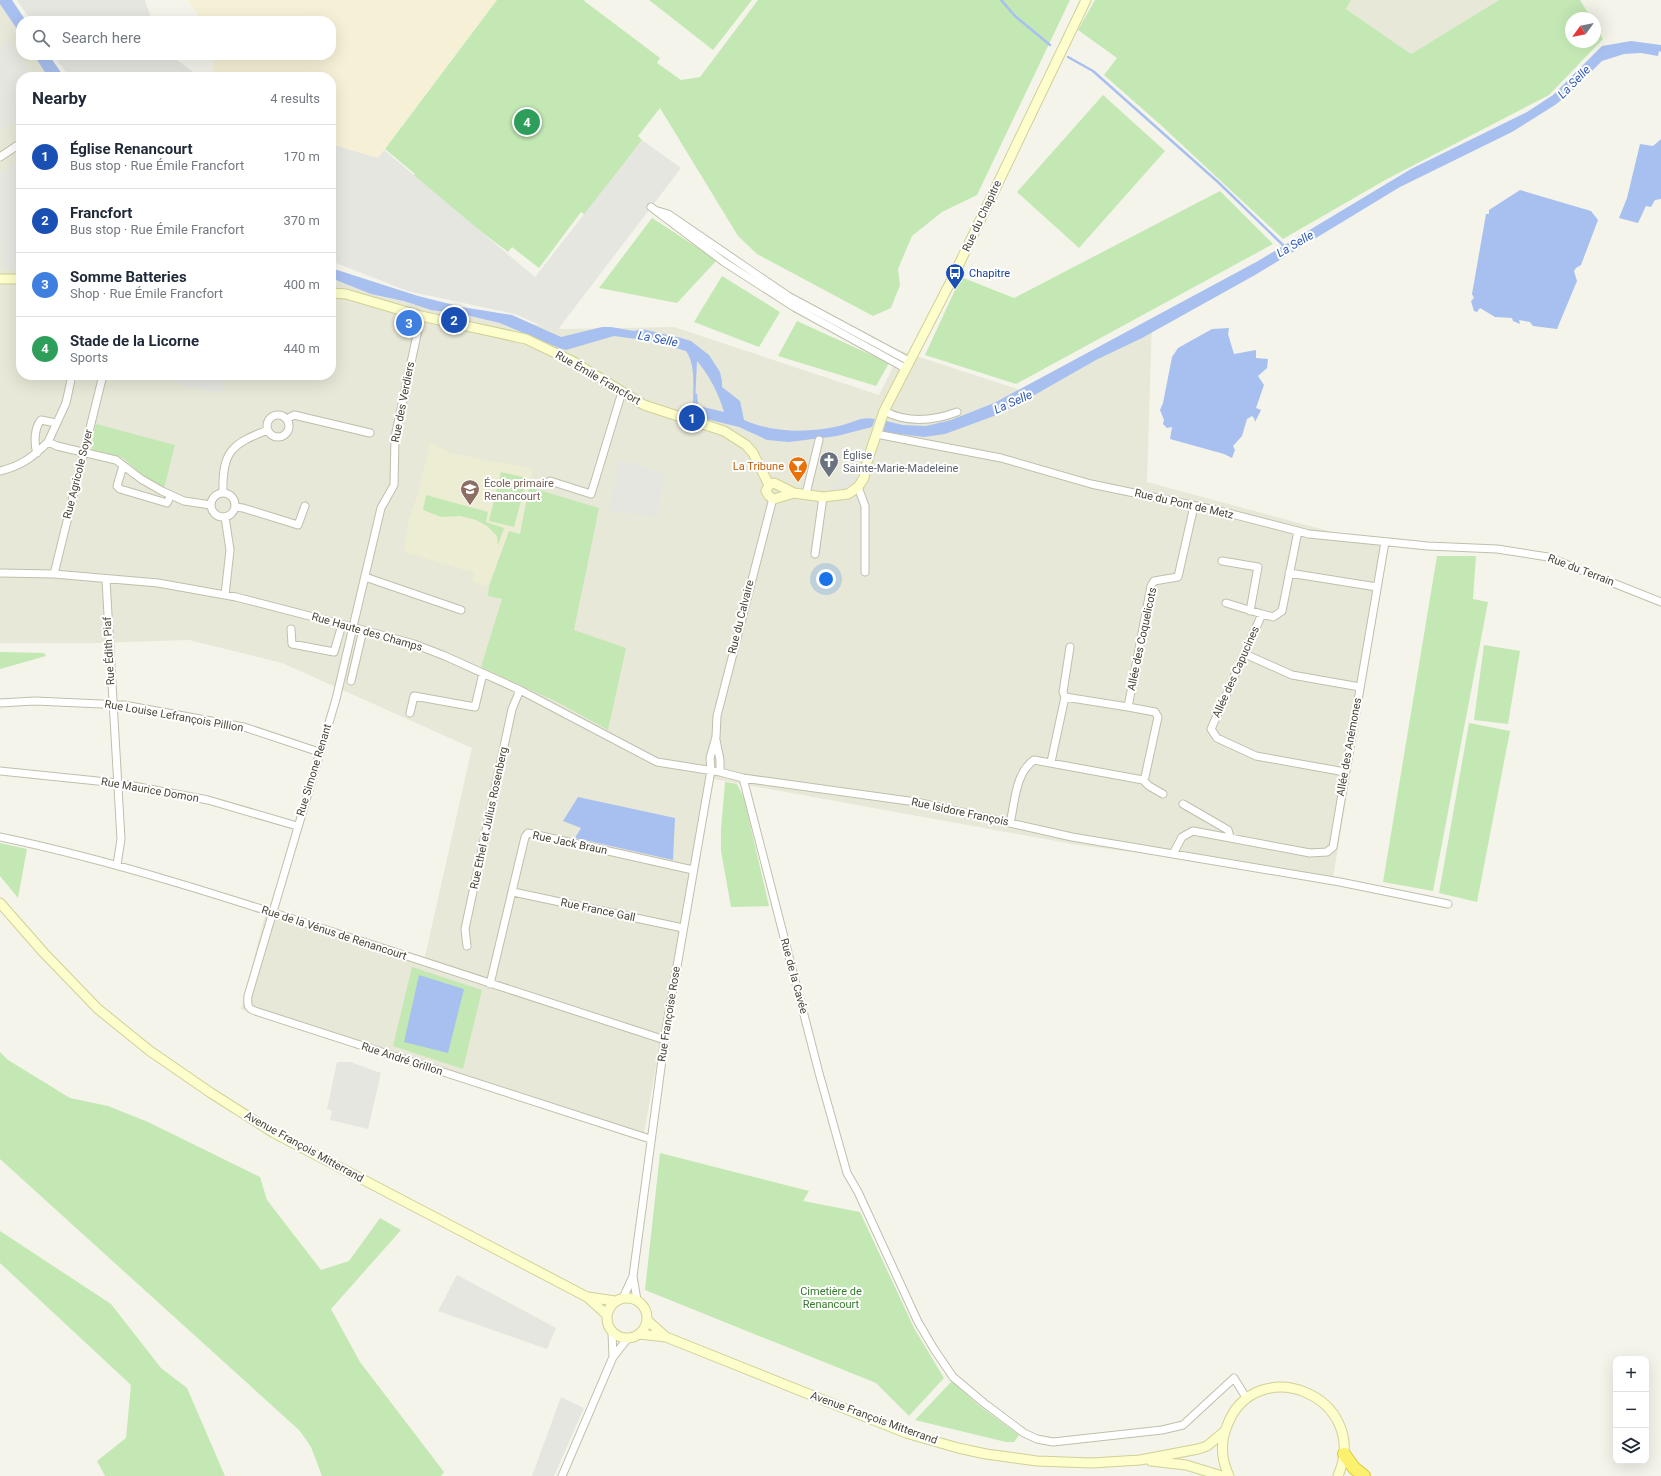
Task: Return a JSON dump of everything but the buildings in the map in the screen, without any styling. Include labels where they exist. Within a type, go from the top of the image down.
[{"type":"highway","points":[[1344,1454],[1354,1468],[1364,1476]]},
{"type":"main road","name":"Rue du Chapitre","points":[[858,488],[866,472],[882,415],[950,283],[1086,0]]},
{"type":"main road","points":[[0,280],[16,279]]},
{"type":"main road","name":"Rue Émile Francfort","points":[[336,294],[359,297],[421,316],[526,339],[572,361],[644,405],[724,431],[735,437],[746,445],[753,453],[769,485]]},
{"type":"main road","points":[[794,492],[775,498],[767,494],[769,485],[774,483],[794,492],[823,497],[848,494],[858,488]]},
{"type":"main road","points":[[775,498],[782,492],[781,487]]},
{"type":"main road","name":"Avenue François Mitterrand","points":[[0,903],[44,953],[98,1009],[150,1050],[211,1093],[274,1133],[587,1297],[607,1315]]},
{"type":"main road","name":"Avenue François Mitterrand","points":[[587,1297],[619,1299]]},
{"type":"main road","points":[[619,1299],[637,1300],[644,1307],[647,1320],[646,1326],[640,1334],[628,1338],[619,1337],[612,1332],[607,1323],[607,1315],[610,1305],[619,1299]]},
{"type":"main road","name":"Avenue François Mitterrand","points":[[647,1320],[666,1337]]},
{"type":"main road","name":"Avenue François Mitterrand","points":[[640,1334],[666,1337],[906,1433],[958,1448],[986,1454],[1037,1461],[1092,1463],[1140,1460],[1207,1446],[1225,1431]]},
{"type":"main road","points":[[1228,1476],[1222,1454],[1225,1431],[1235,1410],[1247,1399],[1263,1390],[1279,1387],[1296,1388],[1311,1394],[1324,1402],[1337,1419],[1344,1437],[1344,1454],[1338,1476]]},
{"type":"main road","name":"Avenue François Mitterrand","points":[[1140,1460],[1186,1465],[1222,1476]]},
{"type":"street","points":[[0,157],[16,146]]},
{"type":"street","points":[[652,208],[724,262],[794,307],[907,364]]},
{"type":"street","name":"Rue des Verdiers","points":[[352,627],[381,508],[394,485],[394,437],[421,316]]},
{"type":"street","points":[[0,471],[14,468],[37,453],[48,442],[66,403],[71,380]]},
{"type":"street","name":"Rue Agricole Soyer","points":[[54,574],[82,452],[101,380]]},
{"type":"street","points":[[550,481],[591,494],[622,392]]},
{"type":"street","points":[[882,415],[923,421],[938,419],[957,412]]},
{"type":"street","points":[[281,415],[286,419],[288,430],[283,435],[276,436],[268,430],[267,423],[271,417],[281,415]]},
{"type":"street","points":[[286,419],[294,415],[370,433]]},
{"type":"street","points":[[37,453],[34,445],[38,423],[41,420],[56,423]]},
{"type":"street","points":[[223,493],[222,473],[225,462],[231,451],[240,442],[268,430]]},
{"type":"street","name":"Rue du Pont de Metz","points":[[876,432],[1002,458],[1091,484],[1194,506],[1308,534],[1385,542],[1497,549]]},
{"type":"street","points":[[806,494],[819,440]]},
{"type":"street","points":[[48,442],[116,460],[141,479],[171,495],[184,501],[211,505]]},
{"type":"street","points":[[123,466],[117,486],[120,489],[167,503],[171,495]]},
{"type":"street","points":[[858,488],[865,506],[865,572]]},
{"type":"street","points":[[223,493],[229,495],[234,500],[235,507],[230,515],[225,517],[215,514],[211,505],[213,499],[217,495],[223,493]]},
{"type":"street","points":[[815,554],[823,497]]},
{"type":"street","name":"Rue du Calvaire","points":[[720,772],[720,760],[716,738],[717,716],[772,502],[775,498]]},
{"type":"street","points":[[235,507],[243,508],[298,525],[305,506]]},
{"type":"street","name":"Allée des Coquelicots","points":[[1128,707],[1151,586],[1154,581],[1178,577],[1194,506]]},
{"type":"street","points":[[225,517],[230,550],[226,596]]},
{"type":"street","name":"Allée des Capucines","points":[[1226,603],[1274,617],[1282,611],[1298,531]]},
{"type":"street","name":"Allée des Anémones","points":[[1173,854],[1182,837],[1193,831],[1310,853],[1327,852],[1333,847],[1385,542]]},
{"type":"street","name":"Rue du Terrain","points":[[1497,549],[1548,557],[1661,602]]},
{"type":"street","name":"Allée des Capucines","points":[[1222,561],[1258,567],[1250,610]]},
{"type":"street","name":"Rue Haute des Champs","points":[[0,573],[54,574],[106,580],[158,583],[226,596],[414,644],[520,690],[657,762],[711,770]]},
{"type":"street","points":[[1289,573],[1377,588]]},
{"type":"street","points":[[365,577],[461,610]]},
{"type":"street","name":"Rue Édith Piaf","points":[[106,580],[121,839],[117,865]]},
{"type":"street","name":"Allée des Capucines","points":[[1262,614],[1211,729],[1213,734],[1256,756],[1345,772]]},
{"type":"street","points":[[291,629],[292,644],[334,652],[342,625]]},
{"type":"street","name":"Rue Simone Renant","points":[[272,913],[336,699],[352,627]]},
{"type":"street","points":[[351,681],[363,630]]},
{"type":"street","points":[[1051,762],[1065,697],[1063,692],[1070,647]]},
{"type":"street","points":[[1245,654],[1292,675],[1360,687]]},
{"type":"street","points":[[410,713],[414,696],[475,707],[483,673]]},
{"type":"street","name":"Rue Ethel et Julius Rosenberg","points":[[468,946],[465,929],[512,709],[520,690]]},
{"type":"street","points":[[1065,697],[1155,712],[1158,717],[1146,777],[1143,780]]},
{"type":"street","name":"Rue Louise Lefrançois Pillion","points":[[0,703],[35,701],[112,703],[244,728],[320,752]]},
{"type":"street","name":"Rue du Calvaire","points":[[711,770],[710,758],[716,738]]},
{"type":"street","points":[[1010,823],[1021,774],[1027,765],[1034,760],[1143,780],[1149,786],[1163,794]]},
{"type":"street","name":"Rue Isidore François","points":[[711,770],[743,778],[916,802],[1072,837],[1340,882],[1448,904]]},
{"type":"street","name":"Rue Françoise Rose","points":[[633,1276],[650,1139],[665,1040],[692,870],[711,770]]},
{"type":"street","name":"Rue Maurice Domon","points":[[0,771],[118,783],[208,800],[297,826]]},
{"type":"street","name":"Rue de la Cavée","points":[[743,778],[789,962],[799,992],[819,1073],[847,1173],[858,1192],[918,1322],[953,1377],[984,1403],[1024,1432],[1038,1439],[1053,1442],[1162,1430],[1183,1425],[1196,1415],[1222,1388],[1234,1378],[1247,1399]]},
{"type":"street","points":[[1183,804],[1228,830],[1230,837]]},
{"type":"street","name":"Rue Jack Braun","points":[[490,984],[525,837],[528,833],[692,870]]},
{"type":"street","name":"Rue de la Vénus de Renancourt","points":[[0,837],[80,854],[117,865],[272,913],[665,1040]]},
{"type":"street","name":"Rue France Gall","points":[[513,892],[683,928]]},
{"type":"street","name":"Rue André Grillon","points":[[272,913],[248,996],[247,1005],[249,1009],[650,1139]]},
{"type":"street","points":[[619,1299],[633,1276]]},
{"type":"street","points":[[633,1276],[637,1300]]},
{"type":"street","points":[[612,1332],[613,1357]]},
{"type":"street","points":[[562,1476],[613,1357],[628,1338]]},
{"type":"shaded area","points":[[0,0],[16,20],[16,60],[43,60],[52,72],[16,72],[16,380],[336,380],[336,276],[416,304],[562,329],[674,327],[879,395],[901,351],[1023,391],[1152,321],[1147,482],[1388,547],[1333,878],[1078,845],[708,778],[643,1139],[241,1009],[265,915],[423,965],[472,748],[282,663],[189,640],[97,643],[0,643]]},
{"type":"shaded area","points":[[17,0],[145,0],[150,16],[28,16]]},
{"type":"shaded area","points":[[188,0],[497,0],[378,158],[336,145],[336,72],[212,72],[214,60],[336,60],[336,16],[199,16]]},
{"type":"shaded area","points":[[1351,0],[1499,0],[1411,54],[1346,9]]},
{"type":"shaded area","points":[[10,41],[16,50],[16,60],[23,60],[31,72],[16,72],[16,121],[0,131],[0,48]]},
{"type":"shaded area","points":[[57,60],[177,60],[193,72],[66,72]]},
{"type":"shaded area","points":[[642,140],[681,168],[556,332],[515,314],[407,291],[336,263],[336,145],[378,158],[384,150],[535,277]]},
{"type":"shaded area","points":[[16,163],[16,270],[1,269],[0,174]]},
{"type":"shaded area","points":[[178,380],[224,380],[221,394],[177,384]]},
{"type":"shaded area","name":"École primaire Renancourt","points":[[430,442],[451,453],[533,469],[520,534],[509,531],[489,586],[475,583],[472,579],[475,573],[404,552],[409,518],[418,494]]},
{"type":"shaded area","points":[[619,460],[665,473],[657,518],[609,511]]},
{"type":"shaded area","points":[[839,474],[859,477],[851,488],[839,493],[830,494],[831,484],[837,484]]},
{"type":"shaded area","points":[[337,1062],[350,1062],[381,1073],[368,1129],[330,1120],[332,1111],[327,1109]]},
{"type":"shaded area","points":[[457,1275],[556,1328],[547,1349],[438,1311]]},
{"type":"shaded area","points":[[561,1397],[584,1408],[554,1476],[532,1476]]},
{"type":"green space","points":[[497,0],[583,0],[660,58],[657,63],[681,80],[700,77],[758,0],[1070,0],[977,195],[942,212],[912,236],[898,269],[900,285],[891,308],[873,316],[757,254],[738,236],[660,108],[638,136],[642,140],[585,215],[581,212],[539,268],[512,247],[508,252],[412,179],[415,174],[385,149]]},
{"type":"green space","points":[[649,0],[752,0],[713,50]]},
{"type":"green space","points":[[1095,0],[1351,0],[1346,9],[1411,54],[1499,0],[1580,0],[1587,12],[1565,12],[1565,48],[1594,48],[1549,95],[1387,179],[1283,239],[1163,127],[1104,75],[1117,58],[1078,30]]},
{"type":"green space","points":[[1103,95],[1165,151],[1079,248],[1017,192]]},
{"type":"green space","points":[[1220,191],[1273,244],[1016,384],[925,355],[961,277],[1014,298]]},
{"type":"green space","points":[[652,218],[717,260],[677,303],[599,288]]},
{"type":"green space","points":[[722,276],[780,312],[759,347],[694,322]]},
{"type":"green space","points":[[797,321],[889,363],[876,386],[778,356]]},
{"type":"green space","points":[[96,424],[175,445],[164,489],[144,477],[123,458],[95,451],[91,447]]},
{"type":"green space","points":[[501,472],[527,478],[514,527],[489,521]]},
{"type":"green space","points":[[529,487],[599,508],[574,630],[626,648],[608,730],[559,703],[481,667],[502,599],[488,596],[489,586],[509,531],[520,534]]},
{"type":"green space","points":[[426,495],[488,512],[486,522],[504,528],[498,545],[497,536],[487,526],[476,520],[460,516],[441,517],[423,510]]},
{"type":"green space","points":[[1437,556],[1476,556],[1473,599],[1488,602],[1433,891],[1383,882]]},
{"type":"green space","points":[[1484,645],[1520,651],[1508,724],[1474,720]]},
{"type":"green space","points":[[0,652],[44,653],[46,656],[0,669]]},
{"type":"green space","points":[[1469,723],[1510,731],[1477,902],[1439,893]]},
{"type":"green space","points":[[725,782],[737,784],[744,798],[769,906],[731,907],[721,851],[721,829]]},
{"type":"green space","points":[[0,843],[27,849],[18,898],[0,876]]},
{"type":"green space","points":[[412,967],[482,990],[463,1069],[393,1046]]},
{"type":"green space","points":[[0,1052],[8,1060],[70,1098],[108,1106],[148,1122],[260,1177],[267,1200],[321,1270],[349,1261],[380,1218],[401,1230],[331,1309],[360,1362],[444,1472],[441,1476],[322,1476],[311,1447],[300,1431],[0,1159]]},
{"type":"green space","name":"Cimetière de Renancourt","points":[[660,1153],[809,1191],[803,1201],[860,1212],[914,1328],[944,1378],[909,1416],[876,1383],[645,1290]]},
{"type":"green space","points":[[0,1231],[111,1304],[161,1368],[187,1388],[225,1476],[105,1476],[97,1461],[126,1438],[131,1385],[0,1263]]},
{"type":"green space","points":[[952,1381],[977,1404],[1019,1435],[1014,1442],[1006,1442],[915,1420]]},
{"type":"water","points":[[0,0],[12,0],[23,16],[16,16],[16,28],[0,4]]},
{"type":"water","name":"La Selle","points":[[1631,41],[1661,45],[1661,52],[1659,51],[1658,56],[1641,53],[1624,54],[1602,61],[1568,95],[1512,132],[1400,187],[1255,275],[1142,338],[1096,360],[1015,406],[994,416],[945,434],[924,437],[883,432],[886,421],[903,425],[926,426],[951,420],[994,403],[1258,261],[1411,169],[1527,112],[1553,95],[1602,46]]},
{"type":"water","points":[[37,60],[52,60],[61,72],[45,72]]},
{"type":"water","points":[[1661,139],[1661,199],[1655,200],[1651,207],[1646,206],[1638,223],[1619,218],[1627,198],[1640,144],[1653,146]]},
{"type":"water","points":[[1520,190],[1591,211],[1598,220],[1581,265],[1574,271],[1577,281],[1557,329],[1533,326],[1530,322],[1519,320],[1520,324],[1513,321],[1512,318],[1495,317],[1480,308],[1477,312],[1474,311],[1471,301],[1474,298],[1472,294],[1486,214],[1489,214],[1489,210]]},
{"type":"water","name":"La Selle","points":[[336,270],[418,296],[462,307],[512,315],[561,337],[602,327],[611,327],[634,331],[642,329],[691,341],[709,355],[720,372],[722,387],[740,401],[744,420],[755,424],[779,429],[803,431],[839,426],[866,418],[875,419],[872,427],[837,436],[789,442],[767,440],[739,427],[694,416],[693,374],[690,358],[686,351],[651,341],[614,336],[566,350],[500,323],[462,314],[431,310],[404,301],[371,294],[336,280]],"holes":[[[697,361],[709,379],[722,405],[724,412],[695,405]]]},
{"type":"water","points":[[1229,328],[1228,334],[1234,354],[1256,350],[1256,358],[1268,359],[1267,368],[1258,376],[1264,385],[1256,408],[1261,410],[1255,422],[1252,416],[1247,419],[1242,436],[1233,446],[1235,450],[1232,458],[1224,454],[1170,439],[1172,427],[1167,428],[1163,424],[1164,420],[1160,410],[1163,403],[1172,357],[1178,348],[1212,329]]},
{"type":"water","points":[[578,797],[675,818],[673,860],[575,838],[581,828],[563,821]]},
{"type":"water","points":[[419,975],[464,989],[448,1053],[404,1042]]},
{"type":"waterway","points":[[1001,0],[1015,16],[1050,45]]},
{"type":"waterway","name":"La Selle","points":[[1068,57],[1093,71],[1219,183],[1284,246]]},
{"type":"waterway","points":[[696,395],[697,408]]},
{"type":"place","name":"Stade de la Licorne","points":[[527,122]]},
{"type":"place","name":"Chapitre","points":[[955,290]]},
{"type":"place","name":"Francfort","points":[[454,320]]},
{"type":"place","name":"Somme Batteries","points":[[409,323]]},
{"type":"place","name":"Église Renancourt","points":[[692,418]]},
{"type":"place","name":"Église Sainte-Marie-Madeleine","points":[[829,478]]},
{"type":"place","name":"La Tribune","points":[[798,483]]},
{"type":"place","name":"École primaire Renancourt","points":[[470,506]]}]
